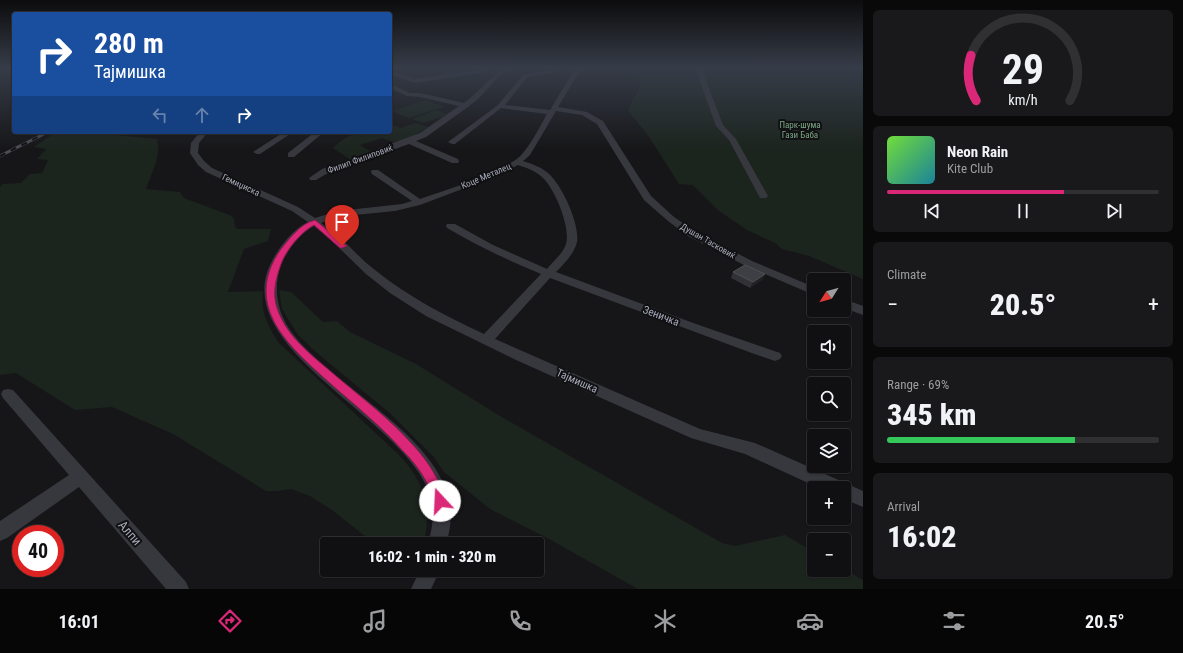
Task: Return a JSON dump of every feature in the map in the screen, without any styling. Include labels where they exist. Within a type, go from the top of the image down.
[{"type":"street","points":[[408,94],[420,95],[466,106]]},
{"type":"street","name":"Филип Филиповиќ","points":[[313,178],[343,164],[409,142],[423,135],[466,106],[479,94]]},
{"type":"street","points":[[452,142],[500,106],[510,94]]},
{"type":"street","name":"Коце Металец","points":[[438,537],[442,509],[438,493],[423,466],[387,427],[304,354],[288,337],[272,306],[270,291],[272,277],[279,259],[289,244],[306,226],[343,214],[398,208],[419,202],[484,179],[518,162],[526,155],[563,94]]},
{"type":"street","points":[[708,94],[720,126],[732,139],[763,196]]},
{"type":"street","points":[[500,106],[553,110]]},
{"type":"street","name":"Душан Тасковиќ","points":[[553,110],[583,114],[596,119],[647,198],[671,219],[692,234],[748,263],[807,287]]},
{"type":"street","name":"Гемиџиска","points":[[202,134],[195,143],[194,153],[201,163],[222,176],[295,209],[315,222]]},
{"type":"street","points":[[257,152],[286,134]]},
{"type":"street","points":[[291,155],[317,134]]},
{"type":"street","points":[[409,142],[455,161]]},
{"type":"street","points":[[486,340],[560,261],[570,248],[572,239],[572,229],[551,181],[537,169],[518,162]]},
{"type":"street","points":[[375,172],[419,202]]},
{"type":"street","name":"Коце Металец","points":[[295,209],[311,212],[343,214]]},
{"type":"street","points":[[336,239],[343,214]]},
{"type":"street","name":"Тајмишка","points":[[315,222],[336,239],[349,253],[394,290],[430,313],[486,340],[697,434],[749,448],[822,481]]},
{"type":"street","name":"Зеничка","points":[[451,226],[502,255],[708,333],[775,356]]},
{"type":"street","points":[[851,306],[863,311]]},
{"type":"street","name":"Алпи","points":[[8,394],[179,589]]},
{"type":"street","points":[[0,532],[80,477]]},
{"type":"street","points":[[851,494],[863,499]]},
{"type":"street","points":[[421,589],[427,577]]},
{"type":"green space","name":"Парк-шума Гази Баба","points":[[636,94],[863,94],[863,279],[809,256],[782,249],[775,243],[747,230],[719,211],[693,185],[679,184],[649,137],[628,110]]},
{"type":"green space","points":[[426,100],[444,107],[409,118],[392,111]]},
{"type":"green space","points":[[437,110],[448,115],[423,123],[412,119]]},
{"type":"green space","points":[[415,123],[429,127],[404,141],[396,143],[382,138],[360,145],[372,152],[351,160],[333,148],[347,137],[356,134],[392,134],[392,125],[401,128]]},
{"type":"green space","points":[[53,134],[117,134],[116,135],[157,139],[157,159],[146,189],[180,192],[184,198],[232,216],[235,227],[238,229],[271,229],[268,241],[244,249],[228,292],[263,291],[262,298],[264,312],[271,331],[279,343],[406,463],[414,473],[424,494],[427,518],[425,537],[366,537],[332,510],[310,496],[291,489],[266,491],[173,434],[112,407],[75,410],[16,373],[0,375],[0,187],[3,184],[21,183],[30,174],[42,173],[48,160],[37,159],[46,149],[34,147]]},
{"type":"green space","points":[[279,290],[291,292],[323,322],[337,321],[350,332],[416,364],[500,416],[722,543],[735,546],[785,535],[807,548],[807,577],[851,577],[851,573],[863,580],[863,589],[638,589],[549,539],[490,509],[444,472],[433,456],[391,414],[317,353],[298,335],[282,309]]},
{"type":"building","points":[[745,265],[765,274],[753,282],[733,272]]},
{"type":"railway","points":[[0,156],[44,134]]},
{"type":"route","points":[[342,246],[336,239],[315,222],[306,226],[289,244],[279,259],[272,277],[270,291],[272,306],[282,328],[288,337],[304,354],[387,427],[408,448],[433,481],[440,501]]}]
